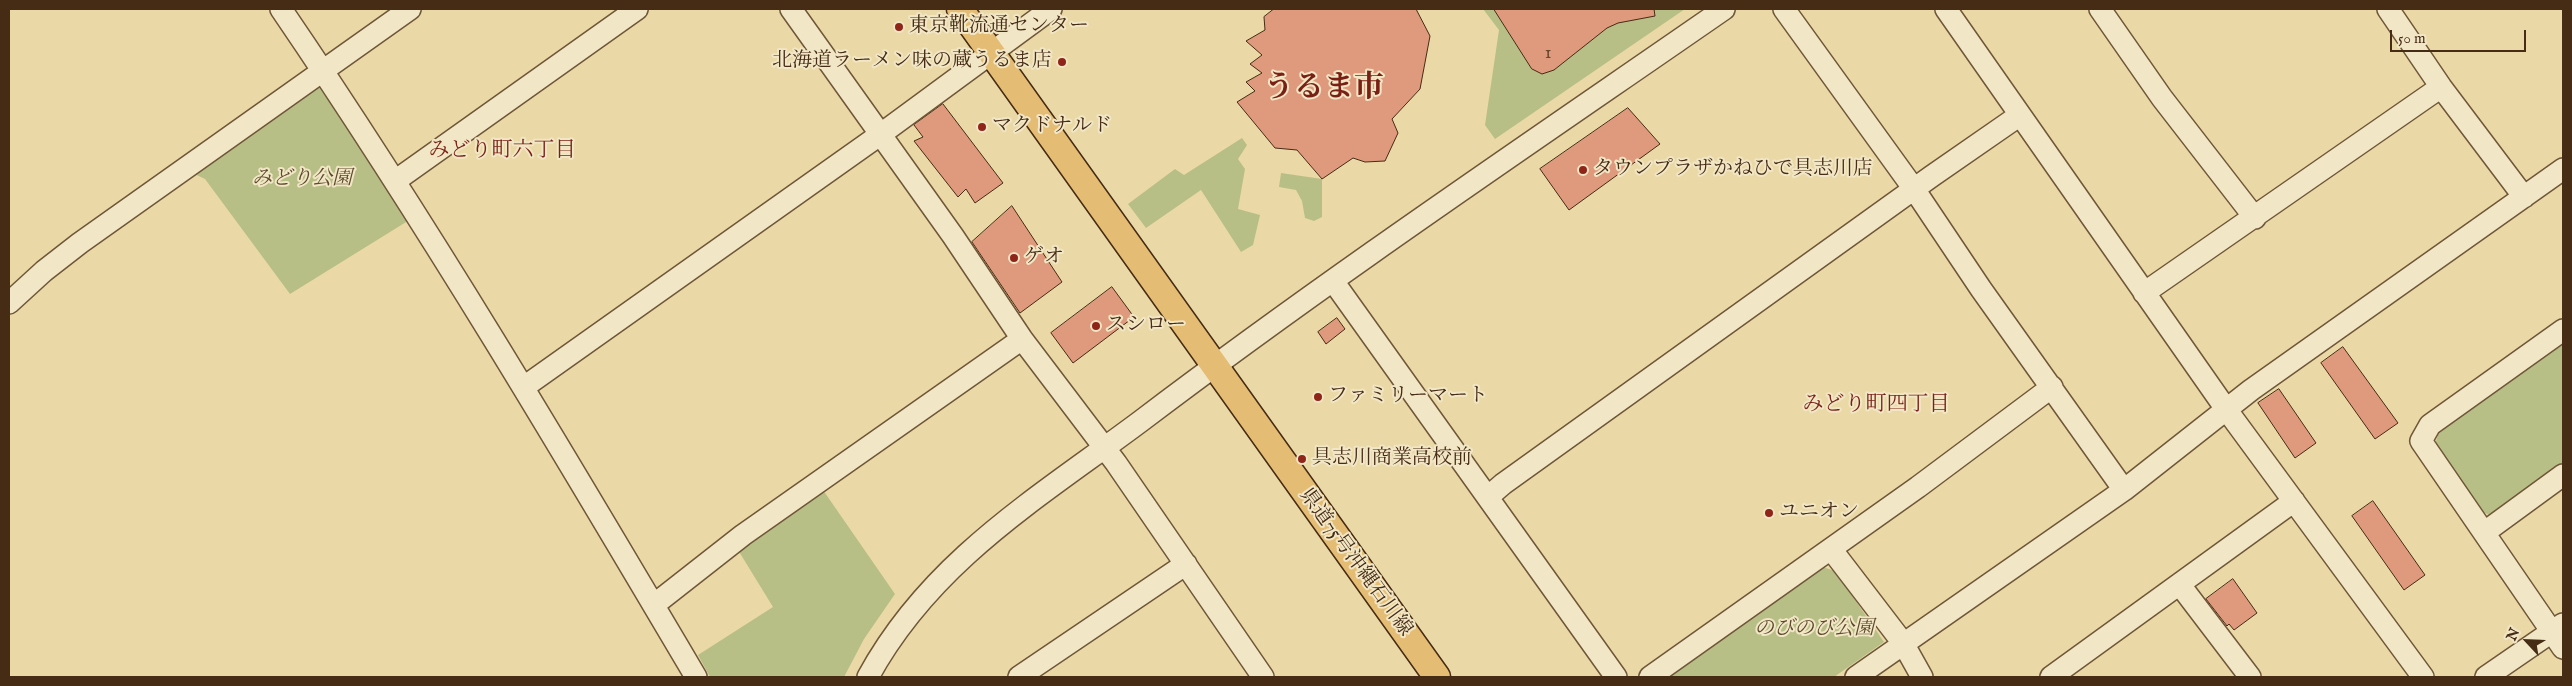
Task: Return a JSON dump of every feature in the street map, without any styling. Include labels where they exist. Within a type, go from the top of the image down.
[{"type":"main road","name":"県道75号沖縄石川線","points":[[960,9],[1437,677]]},
{"type":"street","points":[[281,9],[395,181],[524,387],[655,604],[696,677]]},
{"type":"street","points":[[9,302],[80,243],[410,9]]},
{"type":"street","points":[[395,181],[637,9]]},
{"type":"street","points":[[791,9],[881,134],[1022,339],[1103,449],[1116,463],[1263,677]]},
{"type":"street","points":[[524,387],[881,134],[1051,9]]},
{"type":"street","points":[[868,677],[890,640],[913,607],[952,566],[992,531],[1214,366],[1724,9]]},
{"type":"street","points":[[1784,9],[1914,189],[1981,289],[2124,490]]},
{"type":"street","points":[[1946,9],[2226,409],[2423,677]]},
{"type":"street","points":[[2100,9],[2162,98],[2254,218]]},
{"type":"street","points":[[2388,9],[2441,87],[2524,197]]},
{"type":"street","points":[[2144,293],[2441,87]]},
{"type":"street","points":[[1488,497],[1503,484],[1914,189],[2020,116]]},
{"type":"street","points":[[1856,677],[2124,490],[2226,409],[2563,169]]},
{"type":"street","points":[[1334,281],[1616,677]]},
{"type":"street","points":[[2486,677],[2560,635],[2422,441],[2430,425],[2563,330]]},
{"type":"street","points":[[655,604],[743,535],[1022,339]]},
{"type":"street","points":[[1650,677],[1831,549],[2052,387]]},
{"type":"street","points":[[2485,532],[2563,475]]},
{"type":"street","points":[[2052,677],[2180,586],[2294,501]]},
{"type":"street","points":[[1831,549],[1903,643],[1922,677]]},
{"type":"street","points":[[1019,677],[1186,564]]},
{"type":"street","points":[[2180,586],[2250,677]]},
{"type":"green space","points":[[1483,9],[1685,9],[1495,139],[1485,125],[1499,30]]},
{"type":"green space","name":"みどり公園","points":[[323,71],[411,219],[290,294],[205,179],[184,169]]},
{"type":"green space","points":[[1242,138],[1247,145],[1238,159],[1245,169],[1238,209],[1260,215],[1253,245],[1241,252],[1201,190],[1146,228],[1128,204],[1175,169],[1184,175]]},
{"type":"green space","points":[[1281,173],[1322,179],[1322,217],[1314,221],[1305,218],[1302,201],[1296,190],[1279,187]]},
{"type":"green space","points":[[2563,342],[2563,466],[2493,517],[2481,511],[2435,444],[2440,429]]},
{"type":"green space","points":[[823,490],[895,594],[864,639],[844,677],[710,677],[698,655],[773,607],[738,550]]},
{"type":"green space","name":"のびのび公園","points":[[1820,566],[1835,571],[1884,642],[1834,677],[1662,677]]},
{"type":"building","points":[[1274,9],[1416,9],[1430,36],[1420,89],[1392,119],[1398,133],[1385,161],[1365,162],[1353,158],[1322,179],[1297,150],[1275,148],[1237,102],[1255,91],[1246,82],[1262,73],[1250,64],[1262,55],[1246,41],[1265,30],[1264,17]]},
{"type":"building","points":[[1494,9],[1654,9],[1655,16],[1618,23],[1607,28],[1554,70],[1542,74],[1532,69]]},
{"type":"building","points":[[943,104],[1003,183],[975,203],[966,189],[958,197],[914,141],[923,137],[914,125]]},
{"type":"building","points":[[1628,108],[1660,144],[1569,210],[1540,169]]},
{"type":"building","points":[[1012,206],[1062,282],[1020,313],[972,242]]},
{"type":"building","points":[[1112,287],[1134,317],[1073,363],[1051,333]]},
{"type":"building","points":[[1337,318],[1345,329],[1326,344],[1318,332]]},
{"type":"building","points":[[2343,347],[2398,423],[2375,439],[2321,363]]},
{"type":"building","points":[[2279,389],[2316,443],[2295,458],[2258,403]]},
{"type":"building","points":[[2373,501],[2425,575],[2404,590],[2352,516]]},
{"type":"building","points":[[2233,579],[2257,613],[2234,630],[2229,624],[2227,626],[2206,599]]},
{"type":"place","name":"東京靴流通センター","points":[[899,27]]},
{"type":"place","name":"北海道ラーメン味の蔵うるま店","points":[[1062,62]]},
{"type":"place","name":"マクドナルド","points":[[982,127]]},
{"type":"place","name":"タウンプラザかねひで具志川店","points":[[1583,170]]},
{"type":"place","name":"ゲオ","points":[[1014,258]]},
{"type":"place","name":"スシロー","points":[[1096,326]]},
{"type":"place","name":"ファミリーマート","points":[[1318,397]]},
{"type":"place","name":"具志川商業高校前","points":[[1302,459]]},
{"type":"place","name":"ユニオン","points":[[1769,513]]},
{"type":"district","name":"うるま市","points":[[1324,90]]},
{"type":"district","name":"みどり町六丁目","points":[[502,152]]},
{"type":"district","name":"みどり町四丁目","points":[[1876,406]]}]
